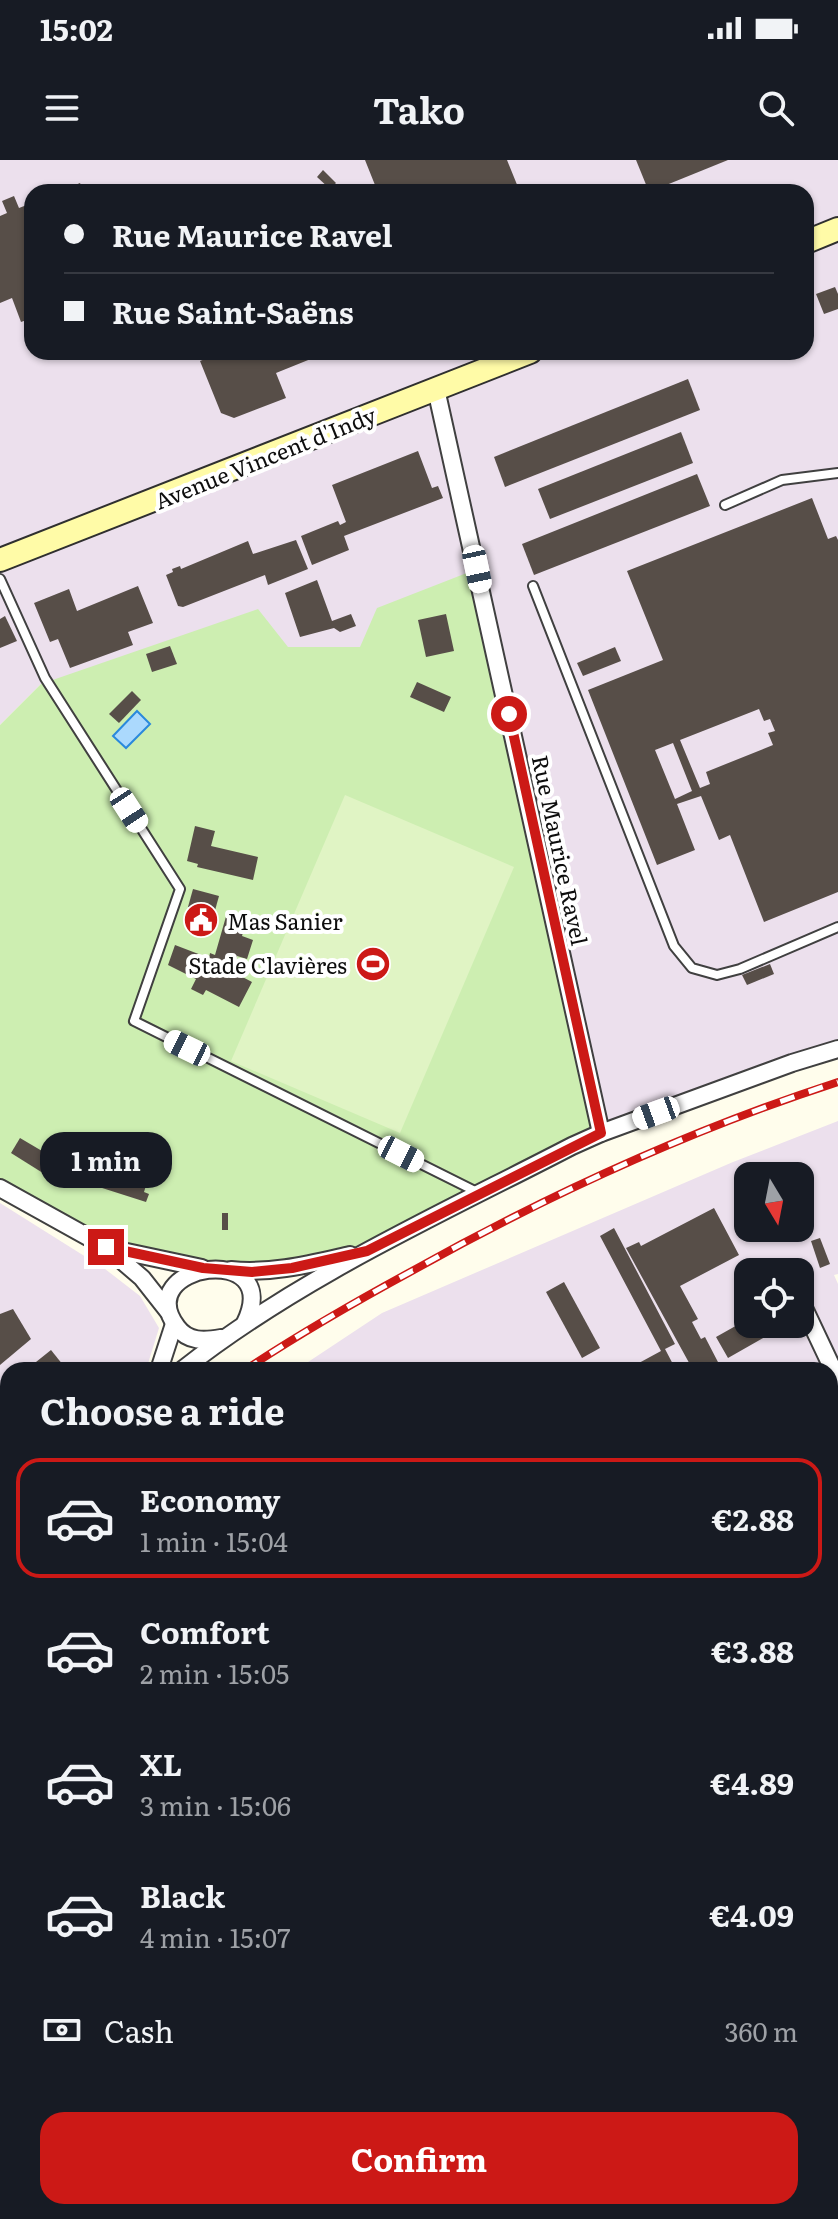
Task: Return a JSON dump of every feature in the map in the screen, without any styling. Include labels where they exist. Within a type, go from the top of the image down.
[{"type":"street","points":[[814,239],[838,229]]},
{"type":"street","name":"Avenue Vincent d'Indy","points":[[0,560],[510,360]]},
{"type":"street","name":"Rue Maurice Ravel","points":[[436,389],[601,1133]]},
{"type":"street","points":[[192,1362],[245,1323],[367,1251],[601,1133],[838,1049]]},
{"type":"street","points":[[0,1188],[106,1247],[142,1278],[192,1339],[206,1341],[223,1338]]},
{"type":"street","points":[[106,1247],[203,1268],[252,1272],[292,1268],[367,1251]]},
{"type":"street","points":[[161,1362],[171,1317],[170,1296],[176,1283],[203,1268]]},
{"type":"street","points":[[225,1270],[247,1282],[252,1298],[251,1311],[245,1323]]},
{"type":"street","points":[[814,1329],[830,1362]]},
{"type":"lane","points":[[725,505],[782,480],[838,473]]},
{"type":"lane","points":[[0,579],[45,678],[180,889],[134,1021],[481,1194]]},
{"type":"lane","points":[[533,586],[674,946],[692,968],[717,975],[740,969],[838,927]]},
{"type":"shaded area","points":[[0,160],[838,160],[838,1043],[601,1133],[360,647],[288,647],[41,684],[0,725]]},
{"type":"shaded area","points":[[838,1121],[838,1274],[834,1275],[838,1284],[838,1362],[308,1362],[382,1313],[733,1162]]},
{"type":"shaded area","points":[[0,1203],[105,1269],[140,1296],[159,1328],[148,1362],[0,1362]]},
{"type":"green space","points":[[477,569],[601,1133],[367,1251],[262,1272],[106,1247],[0,1187],[0,725],[41,684],[258,609],[288,647],[360,647],[377,608]]},
{"type":"green space","name":"Stade Clavières","points":[[345,795],[514,867],[400,1133],[231,1061]]},
{"type":"water","points":[[137,711],[150,724],[126,748],[113,736]]},
{"type":"building","points":[[365,160],[507,160],[517,184],[375,184]]},
{"type":"building","points":[[636,160],[728,160],[669,184],[646,184]]},
{"type":"building","points":[[323,170],[336,183],[325,184],[317,177]]},
{"type":"building","points":[[14,196],[19,208],[24,206],[24,321],[21,322],[12,298],[0,303],[0,216],[7,213],[2,201]]},
{"type":"building","points":[[835,287],[838,309],[824,314],[816,294]]},
{"type":"building","points":[[308,360],[276,373],[286,398],[234,418],[221,413],[200,361]]},
{"type":"building","points":[[688,379],[700,410],[505,487],[494,457]]},
{"type":"building","points":[[681,432],[693,463],[550,519],[538,489]]},
{"type":"building","points":[[418,451],[432,488],[438,486],[443,498],[344,536],[349,550],[312,565],[301,536],[338,521],[340,525],[346,522],[332,485]]},
{"type":"building","points":[[697,474],[710,506],[534,575],[522,544]]},
{"type":"building","points":[[812,498],[828,539],[836,536],[838,540],[838,892],[764,922],[730,835],[719,840],[701,796],[677,804],[695,850],[657,865],[588,690],[663,660],[627,571]],"holes":[[[759,709],[764,721],[770,719],[775,731],[768,733],[773,745],[706,772],[710,784],[700,788],[680,740]],[[673,743],[692,791],[675,799],[655,750]]]},
{"type":"building","points":[[296,540],[308,569],[268,585],[265,575],[183,607],[178,606],[166,575],[173,572],[172,569],[180,566],[181,569],[248,541],[253,554]]},
{"type":"building","points":[[317,580],[332,621],[351,614],[356,626],[340,632],[334,628],[300,637],[285,593]]},
{"type":"building","points":[[138,586],[153,623],[128,632],[133,645],[70,668],[58,639],[50,642],[34,603],[69,589],[77,611]]},
{"type":"building","points":[[446,614],[454,651],[426,657],[418,620]]},
{"type":"building","points":[[5,616],[17,641],[0,648],[0,619]]},
{"type":"building","points":[[170,646],[177,664],[152,672],[146,654]]},
{"type":"building","points":[[615,647],[621,661],[583,676],[577,663]]},
{"type":"building","points":[[417,682],[451,697],[444,712],[410,697]]},
{"type":"building","points":[[132,691],[141,700],[119,723],[109,714]]},
{"type":"building","points":[[195,826],[215,831],[211,846],[258,857],[253,880],[197,867],[198,864],[187,861]]},
{"type":"building","points":[[193,889],[219,896],[214,914],[188,907]]},
{"type":"building","points":[[227,913],[247,918],[242,936],[253,940],[247,959],[237,956],[233,972],[252,982],[239,1007],[206,990],[203,995],[191,989],[196,979],[168,965],[175,945],[209,958],[210,953],[215,955]]},
{"type":"building","points":[[770,964],[774,974],[747,985],[742,975]]},
{"type":"building","points":[[20,1138],[64,1164],[54,1180],[11,1153]]},
{"type":"building","points":[[94,1162],[148,1179],[144,1192],[149,1194],[146,1202],[99,1187],[101,1182],[89,1178]]},
{"type":"building","points":[[714,1208],[739,1255],[680,1286],[698,1319],[692,1322],[701,1339],[705,1337],[718,1362],[689,1362],[626,1248],[639,1242],[641,1246]]},
{"type":"building","points":[[222,1213],[228,1213],[228,1230],[222,1230]]},
{"type":"building","points":[[614,1228],[675,1344],[665,1349],[672,1362],[641,1362],[661,1351],[600,1236]]},
{"type":"building","points":[[820,1238],[830,1264],[820,1268],[811,1242]]},
{"type":"building","points":[[564,1282],[600,1348],[582,1358],[546,1292]]},
{"type":"building","points":[[13,1309],[31,1339],[4,1362],[0,1362],[0,1314]]},
{"type":"building","points":[[734,1327],[734,1338],[763,1338],[728,1358],[716,1337]]},
{"type":"building","points":[[51,1350],[61,1362],[36,1362]]},
{"type":"railway","points":[[258,1362],[369,1294],[568,1190],[728,1121],[838,1082]]},
{"type":"place","name":"Mas Sanier","points":[[201,920]]},
{"type":"place","name":"Stade Clavières","points":[[373,964]]},
{"type":"route","points":[[106,1247],[203,1268],[252,1272],[292,1268],[367,1251],[601,1133],[509,714]]}]
